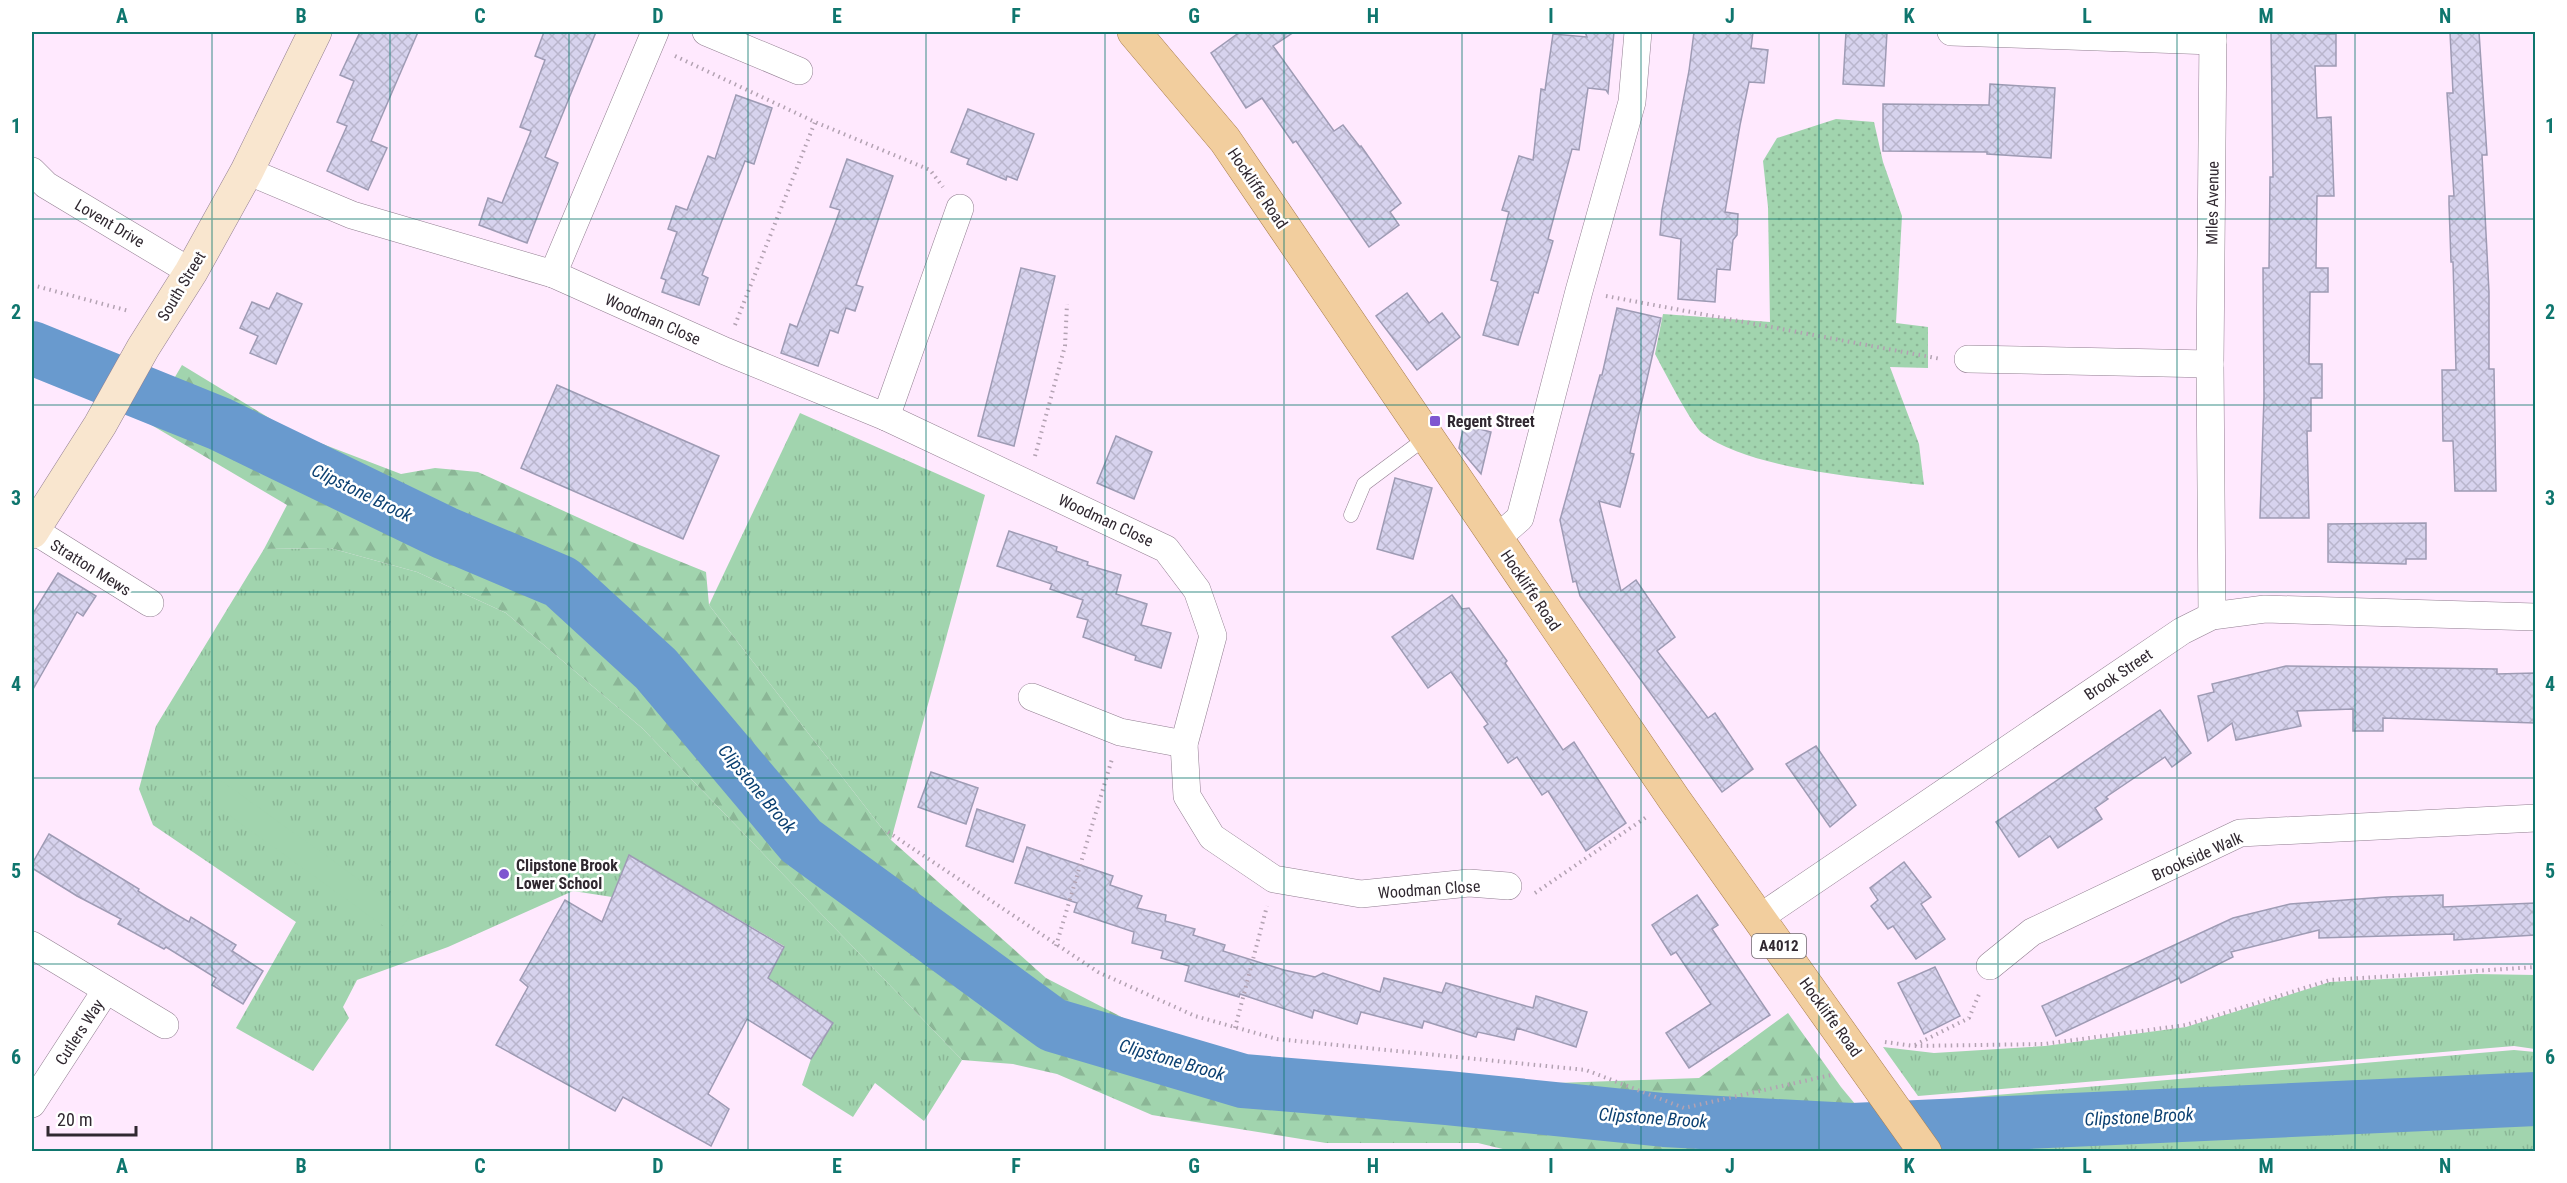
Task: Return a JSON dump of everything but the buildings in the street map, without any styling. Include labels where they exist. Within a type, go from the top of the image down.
[{"type":"main road","name":"Hockliffe Road","points":[[1144,36],[1225,140],[1496,539],[1759,918],[1924,1150]]},
{"type":"street","name":"South Street","points":[[32,531],[100,425],[143,348],[191,272],[247,171],[315,32]]},
{"type":"street","points":[[706,32],[799,71]]},
{"type":"street","points":[[1496,539],[1520,518],[1579,291],[1632,102],[1638,32]]},
{"type":"street","name":"Miles Avenue","points":[[1950,32],[2213,36],[2210,364],[2212,616]]},
{"type":"street","points":[[553,274],[663,40]]},
{"type":"street","name":"Lovent Drive","points":[[32,171],[46,185],[191,272]]},
{"type":"street","name":"Woodman Close","points":[[247,171],[352,215],[553,274],[725,351],[886,417],[1166,549],[1197,590],[1213,636],[1184,744],[1187,796],[1212,837],[1274,879],[1361,894],[1470,883],[1508,886]]},
{"type":"street","points":[[886,417],[960,208]]},
{"type":"street","points":[[1968,359],[2210,364]]},
{"type":"street","name":"Stratton Mews","points":[[32,531],[150,603]]},
{"type":"street","name":"Brook Street","points":[[1759,918],[2182,631],[2212,616],[2265,609],[2535,617]]},
{"type":"street","points":[[1032,697],[1119,732],[1184,744]]},
{"type":"street","name":"Brookside Walk","points":[[1990,966],[2032,932],[2240,833],[2535,818]]},
{"type":"street","name":"Cutlers Way","points":[[32,945],[165,1025]]},
{"type":"street","name":"Cutlers Way","points":[[32,1104],[106,990]]},
{"type":"lane","points":[[1351,515],[1364,484],[1427,437]]},
{"type":"path","points":[[663,40],[676,58],[815,122],[930,170],[960,208]]},
{"type":"path","points":[[725,351],[815,122]]},
{"type":"path","points":[[1579,291],[1944,359],[1968,359]]},
{"type":"path","points":[[1028,483],[1065,346],[1067,304]]},
{"type":"path","points":[[1056,946],[1119,732]]},
{"type":"path","points":[[1508,886],[1525,900],[1650,815]]},
{"type":"path","points":[[888,832],[1098,972],[1196,1016],[1277,1039],[1586,1070],[1684,1108],[1830,1075],[1881,1041],[1914,1046],[2044,1044],[2186,1025],[2330,980],[2535,967]]},
{"type":"path","points":[[1234,1028],[1274,879]]},
{"type":"path","points":[[1914,1046],[1969,1018],[1990,966]]},
{"type":"green space","points":[[1836,119],[1874,122],[1883,162],[1902,216],[1896,323],[1928,327],[1928,368],[1890,367],[1919,444],[1924,485],[1808,470],[1748,455],[1722,445],[1697,428],[1655,354],[1663,314],[1770,322],[1768,207],[1763,161],[1777,138]]},
{"type":"green space","points":[[182,365],[294,433],[401,474],[435,468],[478,472],[632,542],[706,572],[709,605],[891,840],[1046,978],[1172,1043],[1313,1068],[1556,1083],[1699,1078],[1788,1013],[1841,1087],[1894,1151],[1515,1152],[1478,1143],[1326,1143],[1152,1115],[1057,1074],[1013,1064],[962,1060],[642,728],[506,613],[417,572],[330,548],[264,549],[287,505],[148,423]]},
{"type":"green space","points":[[800,413],[985,495],[891,840],[709,605]]},
{"type":"green space","name":"Clipstone Brook Lower School","points":[[330,548],[417,572],[506,613],[642,728],[962,1060],[924,1121],[875,1083],[853,1117],[802,1085],[811,1059],[833,1023],[794,996],[766,982],[784,946],[629,855],[612,897],[573,891],[448,947],[357,980],[343,1007],[349,1018],[313,1071],[236,1028],[296,922],[153,825],[139,789],[156,726],[264,549]]},
{"type":"green space","points":[[209,772],[410,916],[396,935],[194,790]]},
{"type":"green space","name":"Clipstone Brook","points":[[2476,974],[2535,975],[2535,1049],[2514,1046],[1918,1096],[1883,1047],[1934,1053],[2045,1046],[2186,1027],[2330,982]]},
{"type":"green space","name":"Clipstone Brook","points":[[2514,1050],[2535,1052],[2535,1151],[1963,1151],[1926,1101]]},
{"type":"waterway","name":"Clipstone Brook","points":[[32,348],[220,424],[445,533],[561,582],[656,669],[801,841],[1053,1025],[1243,1081],[1447,1098],[1664,1120],[1852,1130],[2536,1099]]},
{"type":"waterway","points":[[1852,1130],[1867,1152]]},
{"type":"place","name":"Regent Street","points":[[1435,421]]},
{"type":"place","name":"Clipstone Brook Lower School","points":[[504,874]]}]
